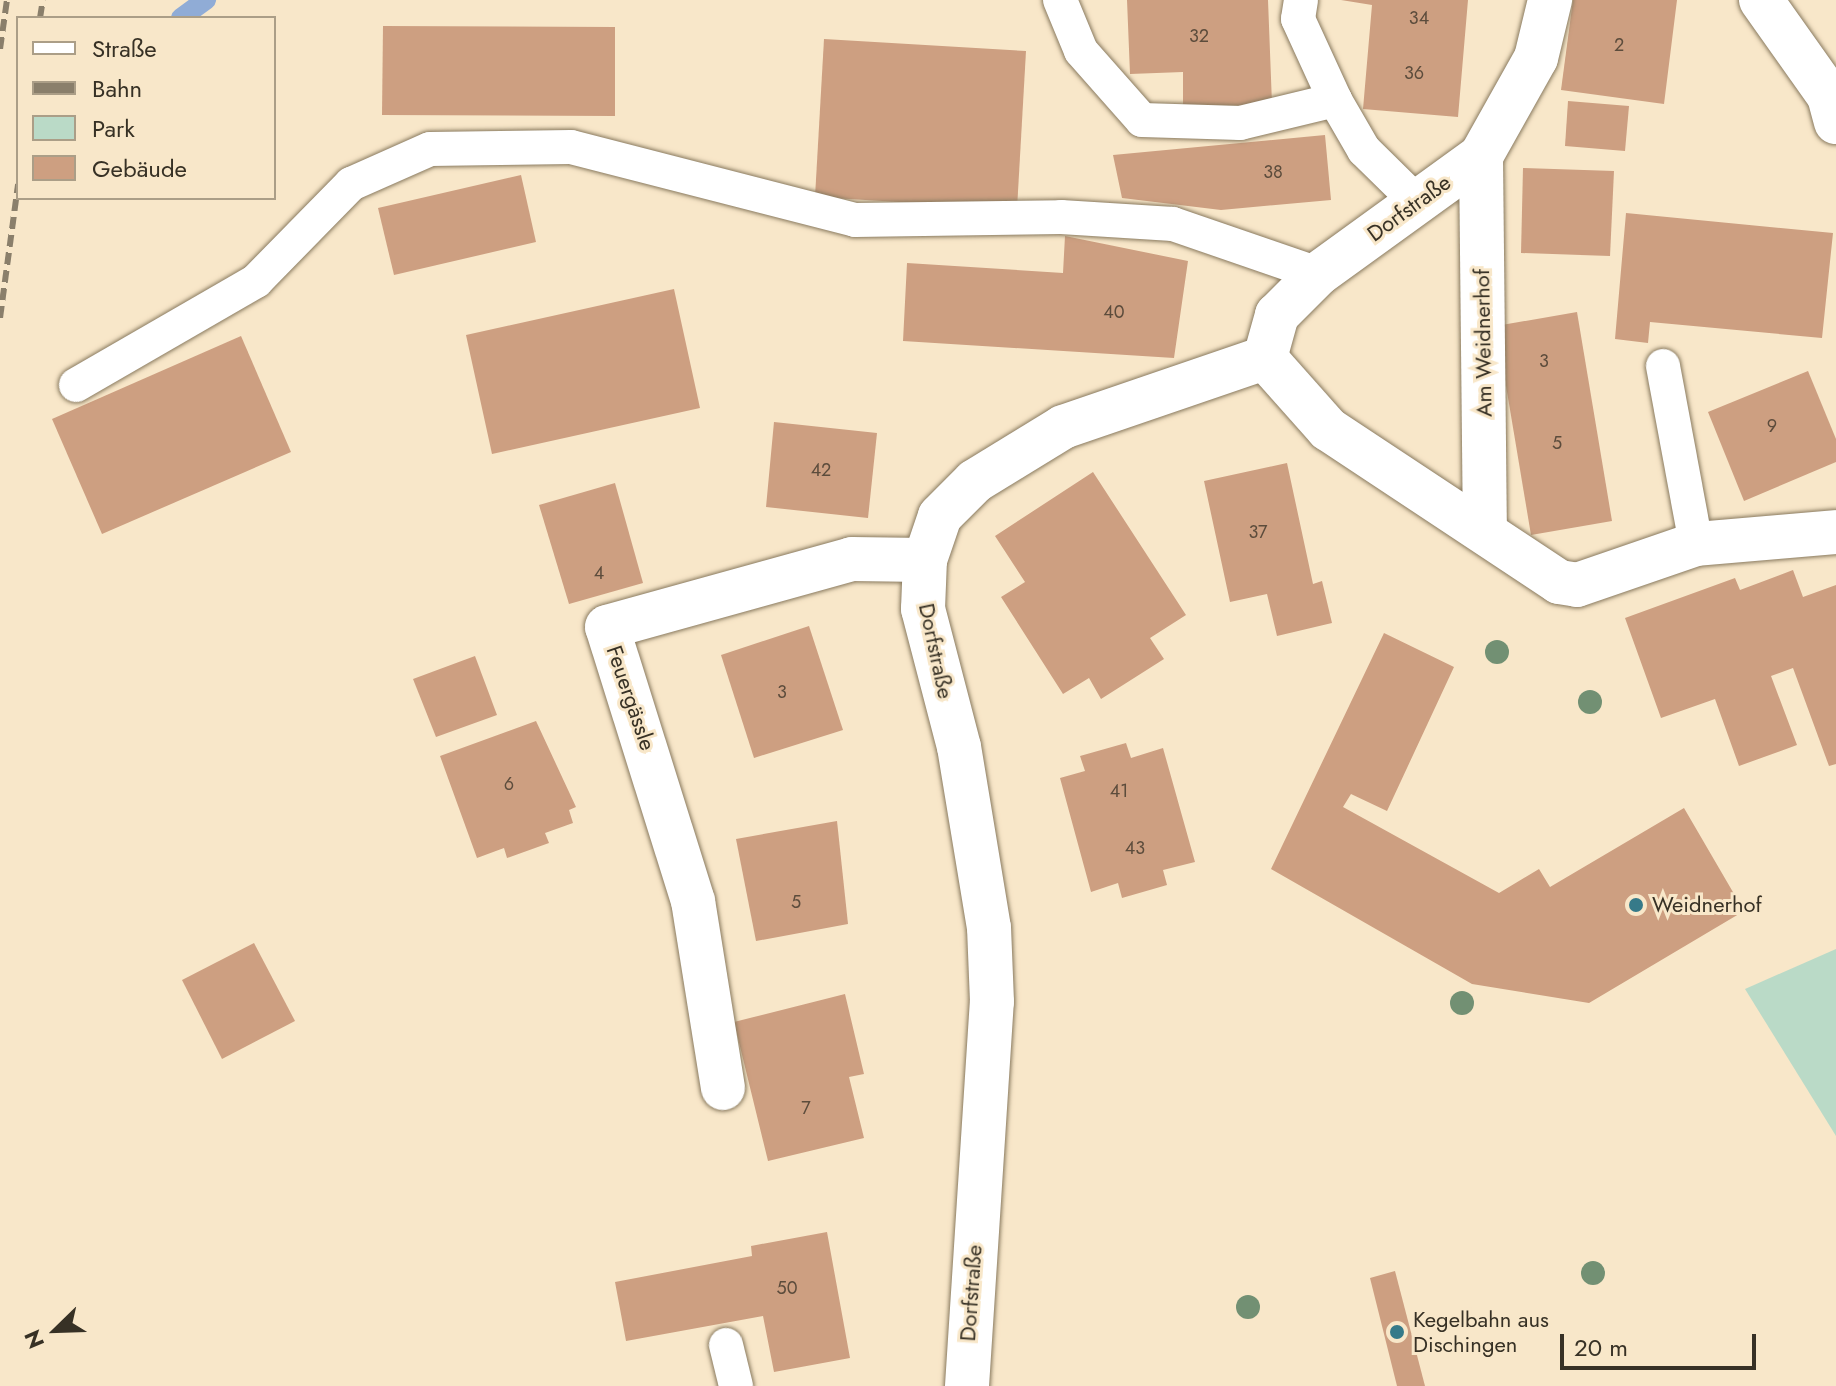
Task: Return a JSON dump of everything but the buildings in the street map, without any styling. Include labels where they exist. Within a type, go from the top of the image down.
[{"type":"street","name":"Dorfstraße","points":[[967,1386],[968,1306],[991,1088],[989,928],[959,747],[923,609],[925,560],[940,516],[975,481],[1063,427],[1265,358],[1277,315],[1318,274],[1481,156],[1536,58],[1550,0]]},
{"type":"street","points":[[1761,0],[1829,96],[1836,122]]},
{"type":"street","name":"Am Weidnerhof","points":[[1481,156],[1485,531]]},
{"type":"street","points":[[1265,358],[1328,429],[1559,582],[1577,585],[1696,544],[1836,532]]},
{"type":"street","name":"Feuergässle","points":[[723,1088],[693,901],[607,627],[852,559],[925,560]]},
{"type":"lane","points":[[1060,0],[1081,51],[1142,120],[1240,123],[1335,100]]},
{"type":"lane","points":[[1301,0],[1298,19],[1335,100],[1364,150],[1417,202]]},
{"type":"lane","points":[[76,385],[256,281],[351,184],[430,149],[571,147],[855,220],[1061,217],[1173,224],[1318,274]]},
{"type":"lane","points":[[1663,366],[1696,544]]},
{"type":"lane","points":[[726,1345],[736,1386]]},
{"type":"green space","points":[[1836,949],[1836,1136],[1745,989]]},
{"type":"waterway","points":[[184,16],[206,0]]},
{"type":"railway","points":[[0,49],[7,0]]},
{"type":"railway","points":[[40,16],[43,0]]},
{"type":"railway","points":[[0,318],[16,199]]},
{"type":"place","name":"Weidnerhof","points":[[1636,905]]},
{"type":"place","name":"Kegelbahn aus Dischingen","points":[[1397,1332]]}]
